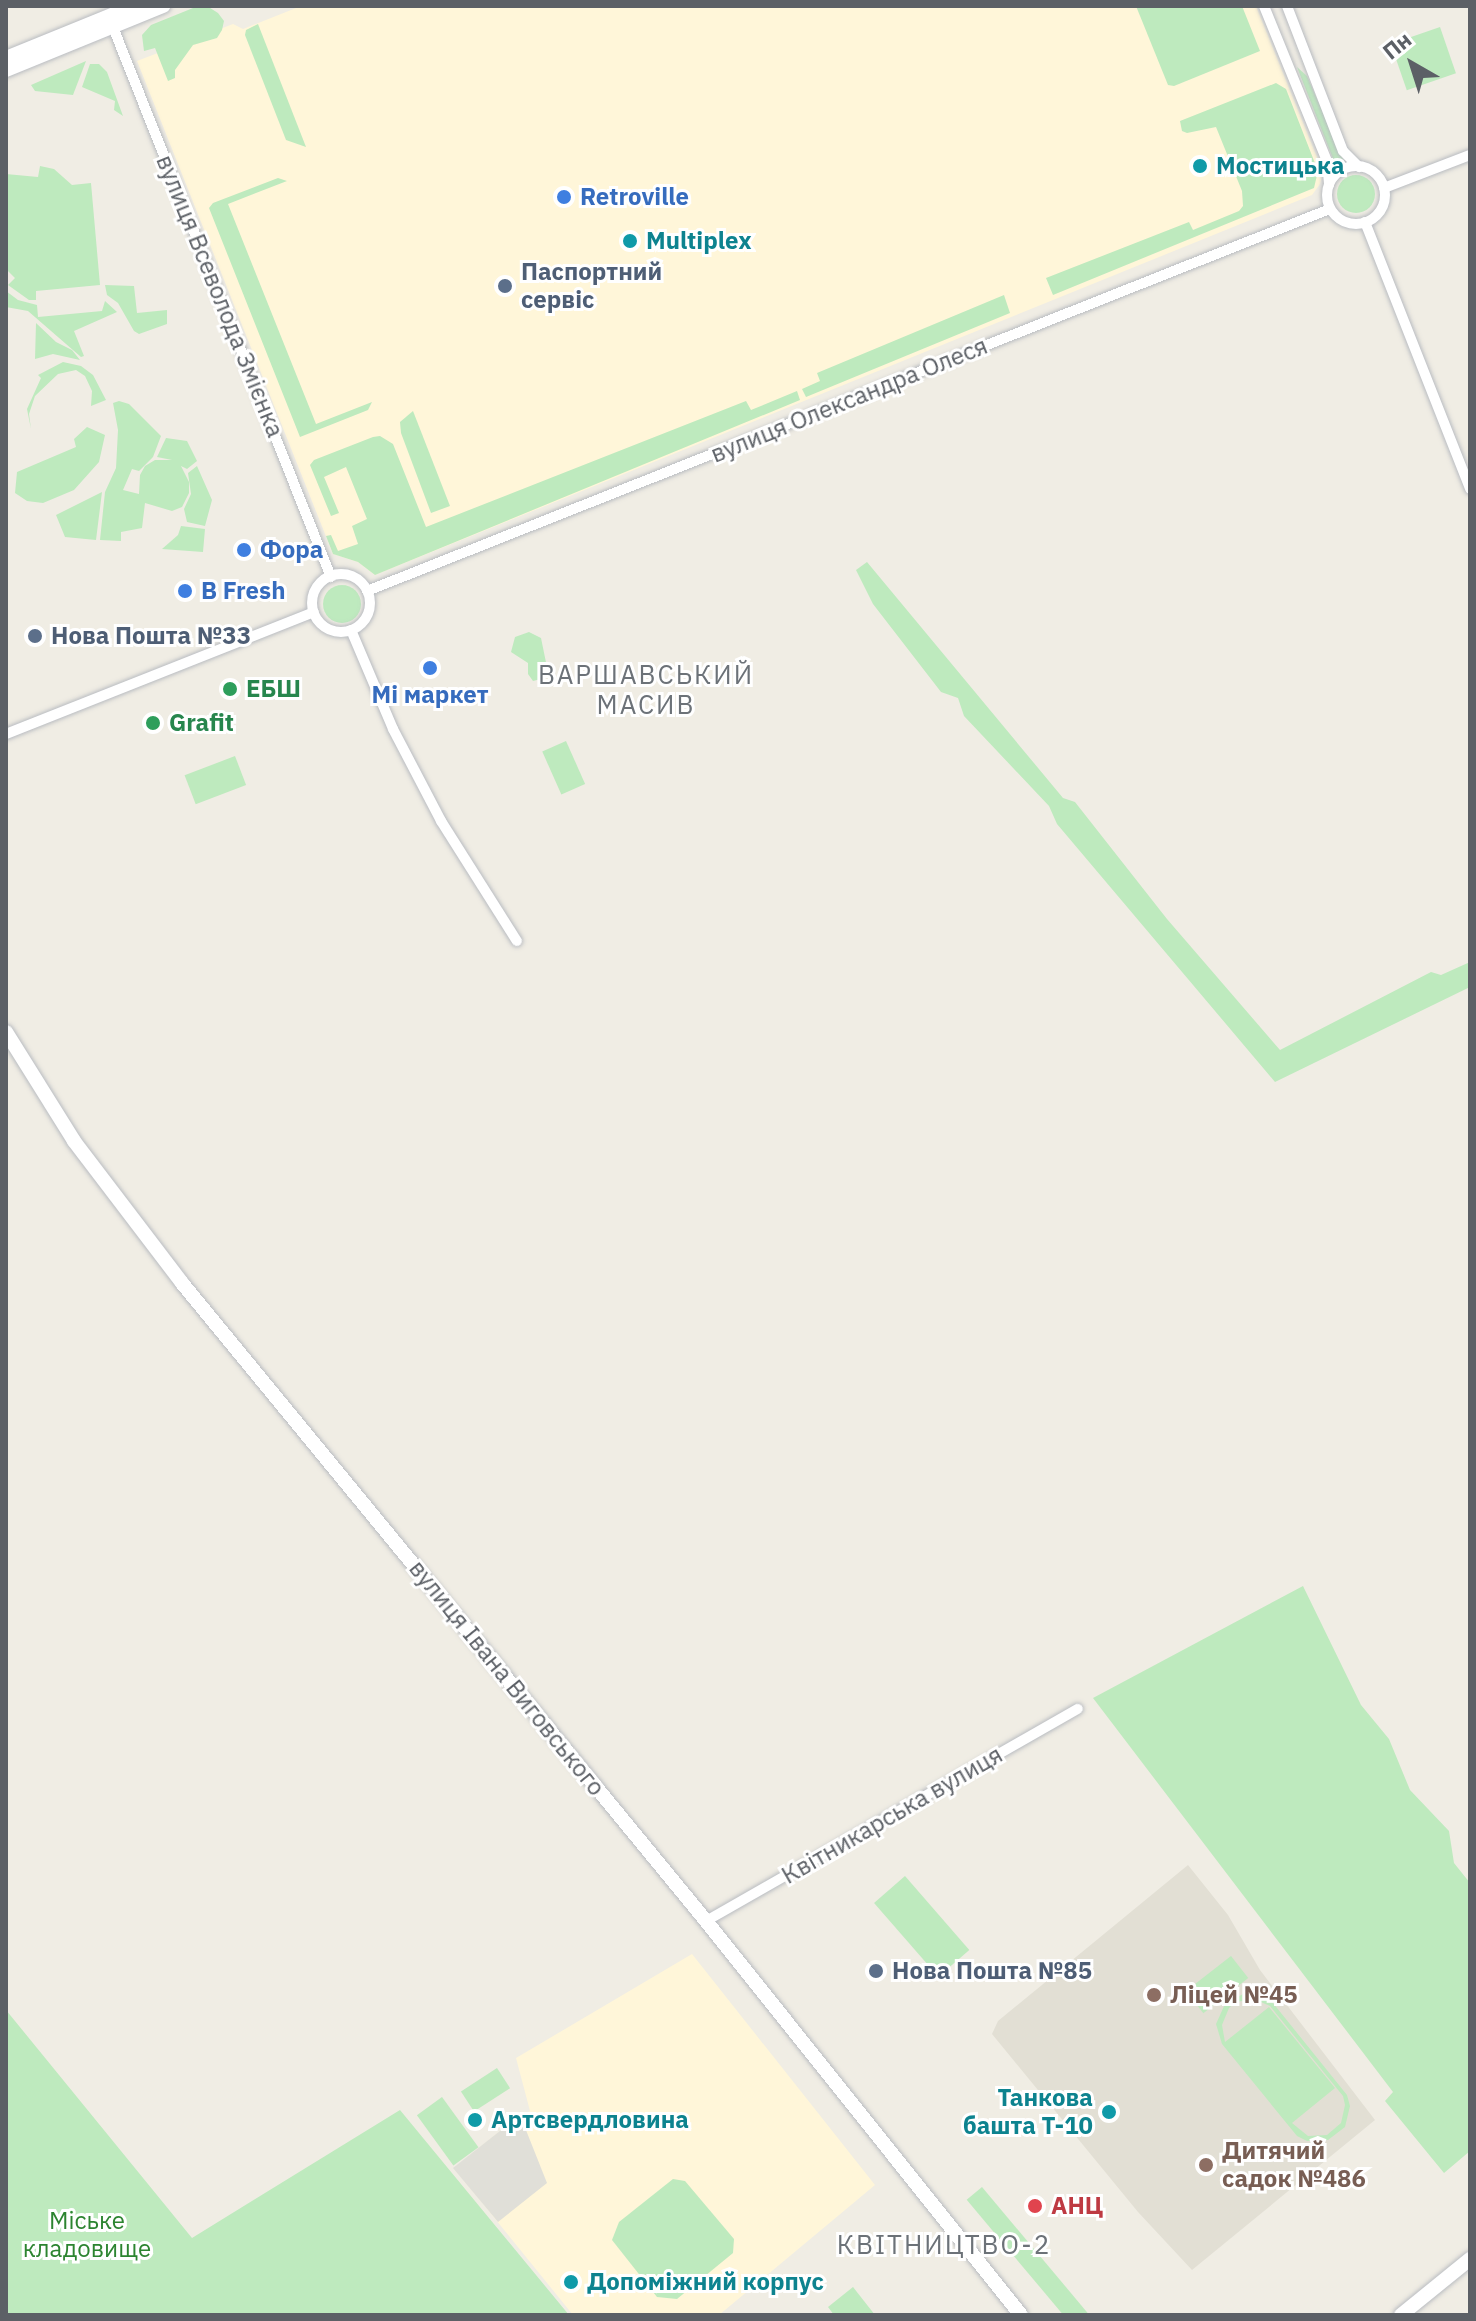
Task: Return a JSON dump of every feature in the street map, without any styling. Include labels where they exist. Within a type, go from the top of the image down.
[{"type":"main road","points":[[6,70],[111,21],[134,6]]},
{"type":"main road","points":[[6,58],[163,6]]},
{"type":"main road","name":"вулиця Івана Виговського","points":[[6,1032],[74,1141],[182,1283],[706,1921],[1021,2315]]},
{"type":"main road","points":[[1401,2315],[1470,2259]]},
{"type":"street","points":[[1264,6],[1327,161],[1330,209],[1348,223],[1365,222],[1382,208],[1384,188],[1374,173],[1359,167],[1343,151],[1287,6]]},
{"type":"street","name":"вулиця Всеволода Змієнка","points":[[111,21],[331,577]]},
{"type":"street","points":[[1384,188],[1470,155]]},
{"type":"street","points":[[1329,185],[1343,169],[1359,167]]},
{"type":"street","name":"вулиця Олександра Олеся","points":[[367,591],[1330,209]]},
{"type":"street","points":[[1365,222],[1470,489]]},
{"type":"street","points":[[331,577],[352,577],[367,591],[370,606],[367,616],[351,630],[327,629],[314,612],[314,593],[331,577]]},
{"type":"street","points":[[6,734],[314,612]]},
{"type":"street","points":[[351,630],[393,729],[441,821],[517,941]]},
{"type":"street","name":"Квітникарська вулиця","points":[[706,1921],[1078,1709]]},
{"type":"shaded area","points":[[301,6],[1256,6],[1323,172],[1320,184],[1312,195],[375,575],[358,562],[333,554],[137,61],[233,24],[243,29]]},
{"type":"shaded area","name":"Ліцей №45","points":[[1188,1865],[1228,1915],[1260,1970],[1375,2120],[1192,2270],[1138,2212],[992,2034],[998,2021]]},
{"type":"shaded area","points":[[692,1954],[875,2185],[719,2315],[573,2315],[454,2168],[520,2115],[530,2111],[516,2058]]},
{"type":"shaded area","points":[[520,2115],[547,2183],[498,2222],[453,2168]]},
{"type":"green space","points":[[198,6],[207,6],[218,13],[224,21],[222,30],[217,38],[193,45],[175,70],[175,78],[168,81],[155,48],[144,51],[142,35],[151,25]]},
{"type":"green space","points":[[1136,6],[1242,6],[1260,51],[1174,86],[1168,85]]},
{"type":"green space","points":[[258,24],[306,147],[286,140],[245,35],[246,30]]},
{"type":"green space","points":[[1440,27],[1456,73],[1407,90],[1391,44]]},
{"type":"green space","points":[[86,61],[73,95],[35,91],[31,85]]},
{"type":"green space","points":[[90,64],[99,64],[107,72],[123,116],[114,110],[115,101],[82,87]]},
{"type":"green space","points":[[1297,67],[1307,76],[1344,161],[1335,164]]},
{"type":"green space","points":[[1276,83],[1286,89],[1318,171],[1314,188],[1053,295],[1046,278],[1189,222],[1193,230],[1239,211],[1243,206],[1242,191],[1216,127],[1187,133],[1182,131],[1180,121]]},
{"type":"green space","points":[[40,166],[54,169],[72,185],[91,183],[100,285],[36,291],[36,300],[29,300],[8,285],[15,278],[6,269],[6,174],[38,177]]},
{"type":"green space","points":[[1356,175],[1370,180],[1375,194],[1370,208],[1356,213],[1342,208],[1337,194],[1342,180]]},
{"type":"green space","points":[[278,178],[287,181],[228,204],[316,424],[372,402],[368,410],[300,437],[209,208],[213,203]]},
{"type":"green space","points":[[105,285],[134,286],[137,313],[167,310],[167,324],[139,334],[134,331],[118,303],[107,295]]},
{"type":"green space","points":[[6,291],[18,300],[37,305],[38,317],[102,311],[105,301],[117,312],[74,331],[84,356],[81,357],[28,311],[6,307]]},
{"type":"green space","points":[[1004,295],[1010,313],[806,397],[802,389],[820,381],[817,373]]},
{"type":"green space","points":[[36,323],[56,342],[72,350],[80,360],[53,354],[35,359]]},
{"type":"green space","points":[[63,362],[81,366],[93,375],[106,400],[91,406],[92,391],[85,376],[76,370],[58,374],[35,396],[29,414],[31,429],[27,409],[41,378],[38,375]]},
{"type":"green space","points":[[797,391],[800,400],[375,575],[358,562],[333,554],[326,536],[331,535],[338,551],[358,544],[352,526],[367,519],[346,467],[324,477],[339,513],[331,516],[310,465],[314,460],[373,437],[380,436],[393,444],[426,527],[746,401],[751,410]]},
{"type":"green space","points":[[113,403],[129,404],[161,436],[153,457],[139,471],[132,469],[123,490],[139,494],[140,475],[145,466],[155,460],[172,460],[157,457],[166,438],[187,441],[197,461],[187,469],[181,466],[189,482],[189,493],[182,507],[172,511],[145,503],[142,528],[121,532],[121,541],[100,540],[105,492],[116,468],[118,430]]},
{"type":"green space","points":[[413,411],[450,506],[431,513],[401,433],[400,422]]},
{"type":"green space","points":[[87,427],[105,435],[99,462],[74,490],[43,503],[27,501],[15,493],[17,472],[76,447],[74,439]]},
{"type":"green space","points":[[197,466],[212,500],[205,526],[187,522],[184,509],[191,494],[188,473]]},
{"type":"green space","points":[[102,492],[96,540],[65,537],[56,515]]},
{"type":"green space","points":[[181,526],[205,529],[203,552],[162,549],[178,535]]},
{"type":"green space","points":[[867,562],[1063,798],[1075,802],[1167,919],[1280,1050],[1431,972],[1441,975],[1470,962],[1470,987],[1275,1082],[1057,824],[1049,806],[964,716],[958,698],[941,692],[873,604],[856,570]]},
{"type":"green space","points":[[342,585],[356,590],[361,604],[356,618],[342,623],[328,618],[323,604],[328,590]]},
{"type":"green space","points":[[529,632],[541,638],[549,677],[533,681],[528,674],[528,663],[511,652],[515,637]]},
{"type":"green space","points":[[566,741],[585,784],[561,795],[542,752]]},
{"type":"green space","points":[[235,756],[246,785],[196,804],[185,775]]},
{"type":"green space","points":[[1303,1586],[1361,1705],[1389,1739],[1410,1790],[1449,1831],[1454,1863],[1470,1883],[1470,2151],[1444,2173],[1385,2101],[1393,2092],[1093,1698]]},
{"type":"green space","points":[[905,1876],[969,1950],[938,1977],[874,1903]]},
{"type":"green space","points":[[1231,1956],[1248,1978],[1203,2013],[1186,1991]]},
{"type":"green space","points":[[1254,1993],[1273,2003],[1347,2095],[1350,2106],[1345,2127],[1328,2140],[1307,2141],[1297,2136],[1222,2044],[1216,2024],[1225,2004],[1243,1994]],"holes":[[[1254,1999],[1270,2006],[1343,2096],[1345,2105],[1341,2123],[1327,2135],[1308,2136],[1292,2123],[1335,2088],[1269,2007],[1225,2042],[1222,2025],[1229,2008],[1236,2002]]]},
{"type":"green space","name":"Міське кладовище","points":[[6,2010],[192,2238],[400,2110],[569,2315],[6,2315]]},
{"type":"green space","points":[[497,2068],[510,2088],[474,2112],[461,2091]]},
{"type":"green space","points":[[442,2097],[478,2147],[453,2165],[417,2115]]},
{"type":"green space","points":[[673,2179],[685,2181],[734,2239],[733,2253],[677,2299],[657,2297],[612,2240],[619,2222]]},
{"type":"green space","points":[[982,2187],[1089,2314],[1063,2315],[967,2200]]},
{"type":"green space","points":[[853,2287],[875,2315],[834,2315],[828,2307]]},
{"type":"place","name":"Мостицька","points":[[1200,166]]},
{"type":"place","name":"Retroville","points":[[564,197]]},
{"type":"place","name":"Multiplex","points":[[630,241]]},
{"type":"place","name":"Паспортний сервіс","points":[[505,286]]},
{"type":"place","name":"Фора","points":[[244,550]]},
{"type":"place","name":"B Fresh","points":[[185,591]]},
{"type":"place","name":"Нова Пошта №33","points":[[35,636]]},
{"type":"place","name":"Mi маркет","points":[[430,668]]},
{"type":"place","name":"ЕБШ","points":[[230,689]]},
{"type":"place","name":"Grafit","points":[[153,723]]},
{"type":"place","name":"Нова Пошта №85","points":[[876,1971]]},
{"type":"place","name":"Ліцей №45","points":[[1154,1995]]},
{"type":"place","name":"Танкова башта Т-10","points":[[1109,2112]]},
{"type":"place","name":"Артсвердловина","points":[[475,2120]]},
{"type":"place","name":"Дитячий садок №486","points":[[1206,2165]]},
{"type":"place","name":"АНЦ","points":[[1035,2206]]},
{"type":"place","name":"Допоміжний корпус","points":[[571,2282]]},
{"type":"district","name":"ВАРШАВСЬКИЙ МАСИВ","points":[[646,690]]},
{"type":"district","name":"КВІТНИЦТВО-2","points":[[944,2245]]}]
